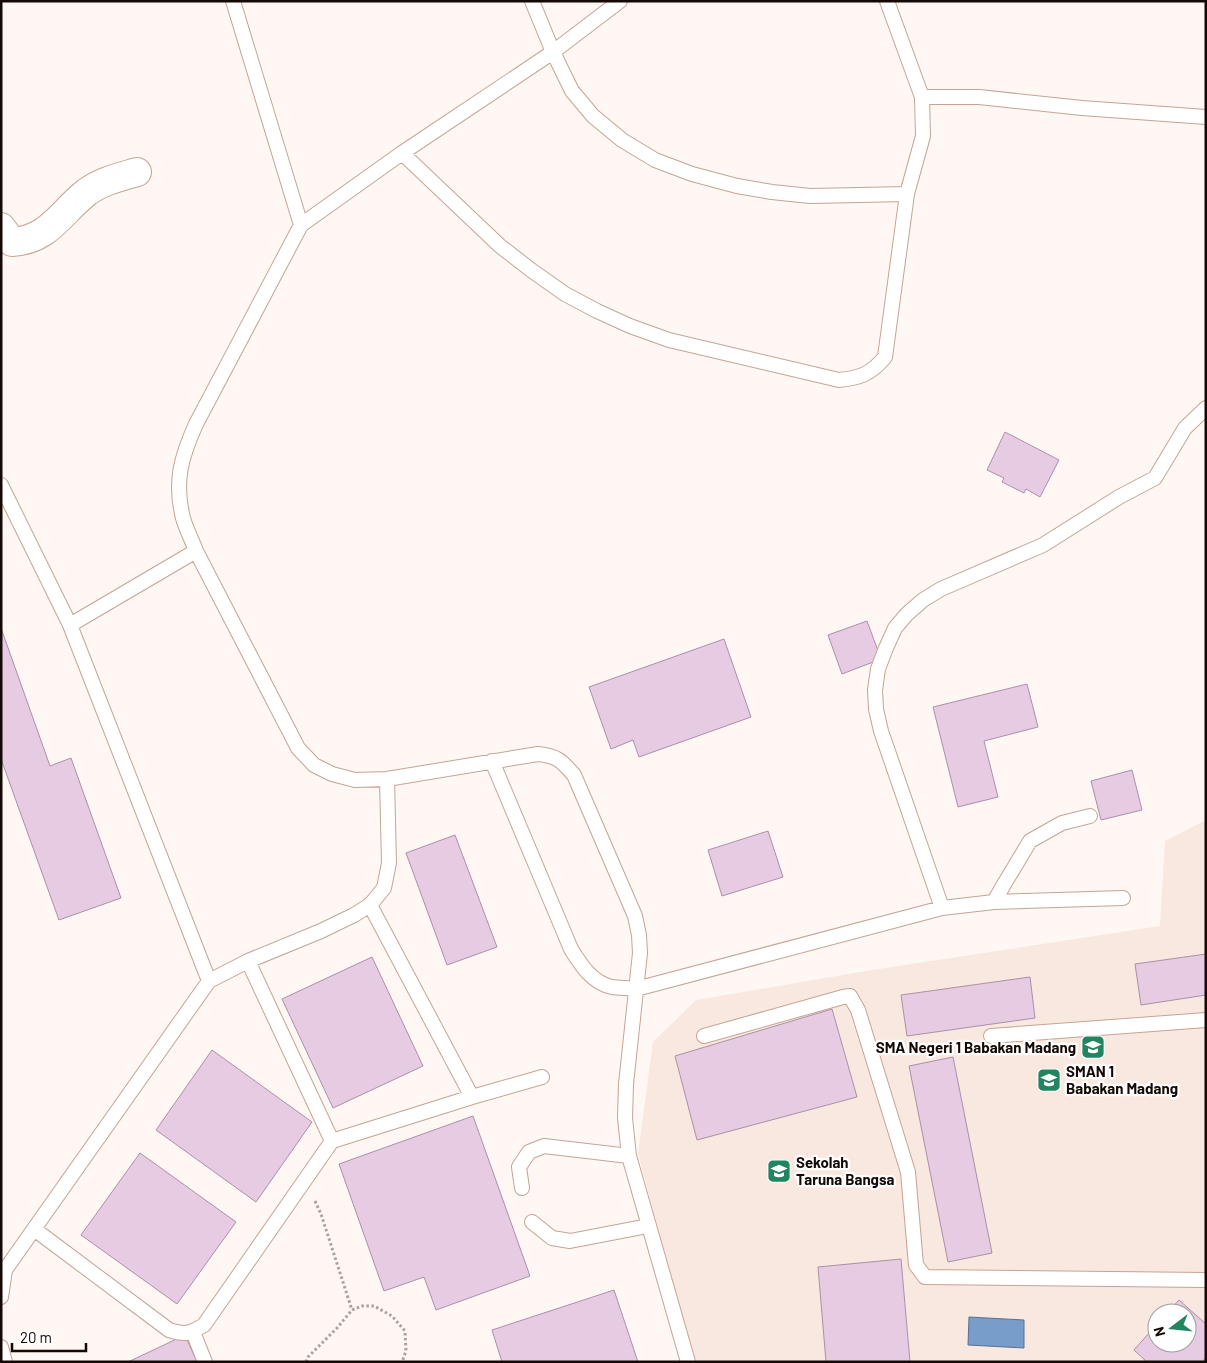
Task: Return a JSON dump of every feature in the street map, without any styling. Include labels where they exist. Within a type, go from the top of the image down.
[{"type":"street","points":[[1,227],[12,242],[23,241],[36,236],[49,229],[88,191],[101,183],[138,172]]},
{"type":"lane","points":[[233,1],[301,225]]},
{"type":"lane","points":[[532,1],[553,52],[572,91],[594,116],[622,140],[655,160],[692,174],[737,186],[772,192],[810,196],[907,194]]},
{"type":"lane","points":[[620,1],[553,52],[402,153],[301,225],[196,424],[186,448],[180,470],[179,496],[184,520],[196,551],[298,748],[314,765],[332,774],[355,780],[387,779],[538,754],[552,756],[564,764],[574,775],[634,916],[639,935],[640,953],[626,1084],[625,1118],[629,1156],[688,1362]]},
{"type":"lane","points":[[402,153],[500,246],[565,294],[596,310],[630,326],[669,340],[839,380],[864,376],[885,357],[907,194],[923,136],[922,97],[887,1]]},
{"type":"lane","points":[[922,97],[979,98],[1082,108],[1206,116]]},
{"type":"lane","points":[[942,908],[881,731],[876,709],[878,669],[895,628],[923,600],[941,589],[1043,544],[1119,497],[1155,478],[1185,428],[1206,408]]},
{"type":"lane","points":[[1,485],[70,625],[209,981]]},
{"type":"lane","points":[[70,625],[196,551]]},
{"type":"lane","points":[[492,761],[572,949],[581,965],[594,979],[610,987],[636,989],[942,908],[994,902],[1123,898]]},
{"type":"lane","points":[[1,1297],[3,1268],[34,1229],[209,981],[248,961],[321,931],[354,915],[370,905],[384,888],[389,863],[387,779]]},
{"type":"lane","points":[[994,902],[1030,841],[1062,823],[1090,816]]},
{"type":"lane","points":[[370,905],[472,1097]]},
{"type":"lane","points":[[248,961],[332,1141]]},
{"type":"lane","points":[[704,1036],[843,996],[850,996],[858,1010],[908,1172],[916,1265],[925,1277],[1206,1280]]},
{"type":"lane","points":[[990,1036],[1206,1020]]},
{"type":"lane","points":[[34,1229],[169,1330],[181,1334],[193,1332],[204,1324],[332,1141],[542,1077]]},
{"type":"lane","points":[[522,1188],[519,1167],[529,1152],[544,1146],[629,1156]]},
{"type":"lane","points":[[532,1222],[552,1238],[570,1241],[648,1226]]},
{"type":"lane","points":[[193,1332],[205,1362]]},
{"type":"lane","points":[[1,1347],[5,1362]]},
{"type":"path","points":[[301,1186],[315,1200],[321,1214],[352,1310]]},
{"type":"path","points":[[306,1362],[308,1357],[352,1310],[362,1306],[374,1306],[392,1316],[405,1331],[406,1351],[402,1362]]},
{"type":"shaded area","points":[[1206,820],[1206,1362],[694,1362],[638,1154],[653,1042],[696,1000],[866,971],[1160,926],[1165,841]]},
{"type":"water","points":[[969,1317],[1024,1320],[1024,1348],[968,1345]]},
{"type":"building","points":[[1005,432],[1059,460],[1040,497],[1026,489],[1024,493],[1002,482],[1004,478],[987,470]]},
{"type":"building","points":[[867,621],[881,659],[842,674],[828,635]]},
{"type":"building","points":[[1,628],[50,766],[71,758],[121,898],[59,920],[1,759]]},
{"type":"building","points":[[724,639],[751,717],[639,757],[633,740],[611,749],[589,687]]},
{"type":"building","points":[[1027,684],[1038,727],[984,741],[998,797],[958,807],[933,707]]},
{"type":"building","points":[[1132,770],[1142,810],[1101,820],[1091,781]]},
{"type":"building","points":[[768,831],[783,877],[722,896],[708,850]]},
{"type":"building","points":[[455,835],[497,947],[447,965],[406,853]]},
{"type":"building","points":[[1206,954],[1206,995],[1141,1005],[1135,964]]},
{"type":"building","points":[[372,957],[423,1066],[333,1108],[282,999]]},
{"type":"building","points":[[1030,977],[1035,1018],[907,1036],[901,995]]},
{"type":"building","name":"Sekolah Taruna Bangsa","points":[[832,1009],[857,1097],[697,1140],[675,1056]]},
{"type":"building","points":[[212,1050],[312,1122],[256,1202],[156,1130]]},
{"type":"building","points":[[953,1057],[992,1253],[948,1262],[909,1066]]},
{"type":"building","points":[[473,1116],[530,1276],[436,1310],[424,1277],[384,1291],[339,1164]]},
{"type":"building","points":[[140,1153],[236,1222],[177,1304],[81,1235]]},
{"type":"building","points":[[901,1259],[910,1362],[826,1362],[818,1267]]},
{"type":"building","points":[[614,1290],[638,1362],[502,1362],[492,1330]]},
{"type":"building","points":[[1197,1316],[1206,1324],[1206,1357],[1202,1362],[1147,1362],[1134,1350],[1147,1335],[1147,1353],[1197,1353]]},
{"type":"building","points":[[185,1335],[197,1362],[128,1362]]},
{"type":"place","name":"SMA Negeri 1 Babakan Madang","points":[[1093,1047]]},
{"type":"place","name":"SMAN 1 Babakan Madang","points":[[1049,1080]]},
{"type":"place","name":"Sekolah Taruna Bangsa","points":[[779,1171]]}]
